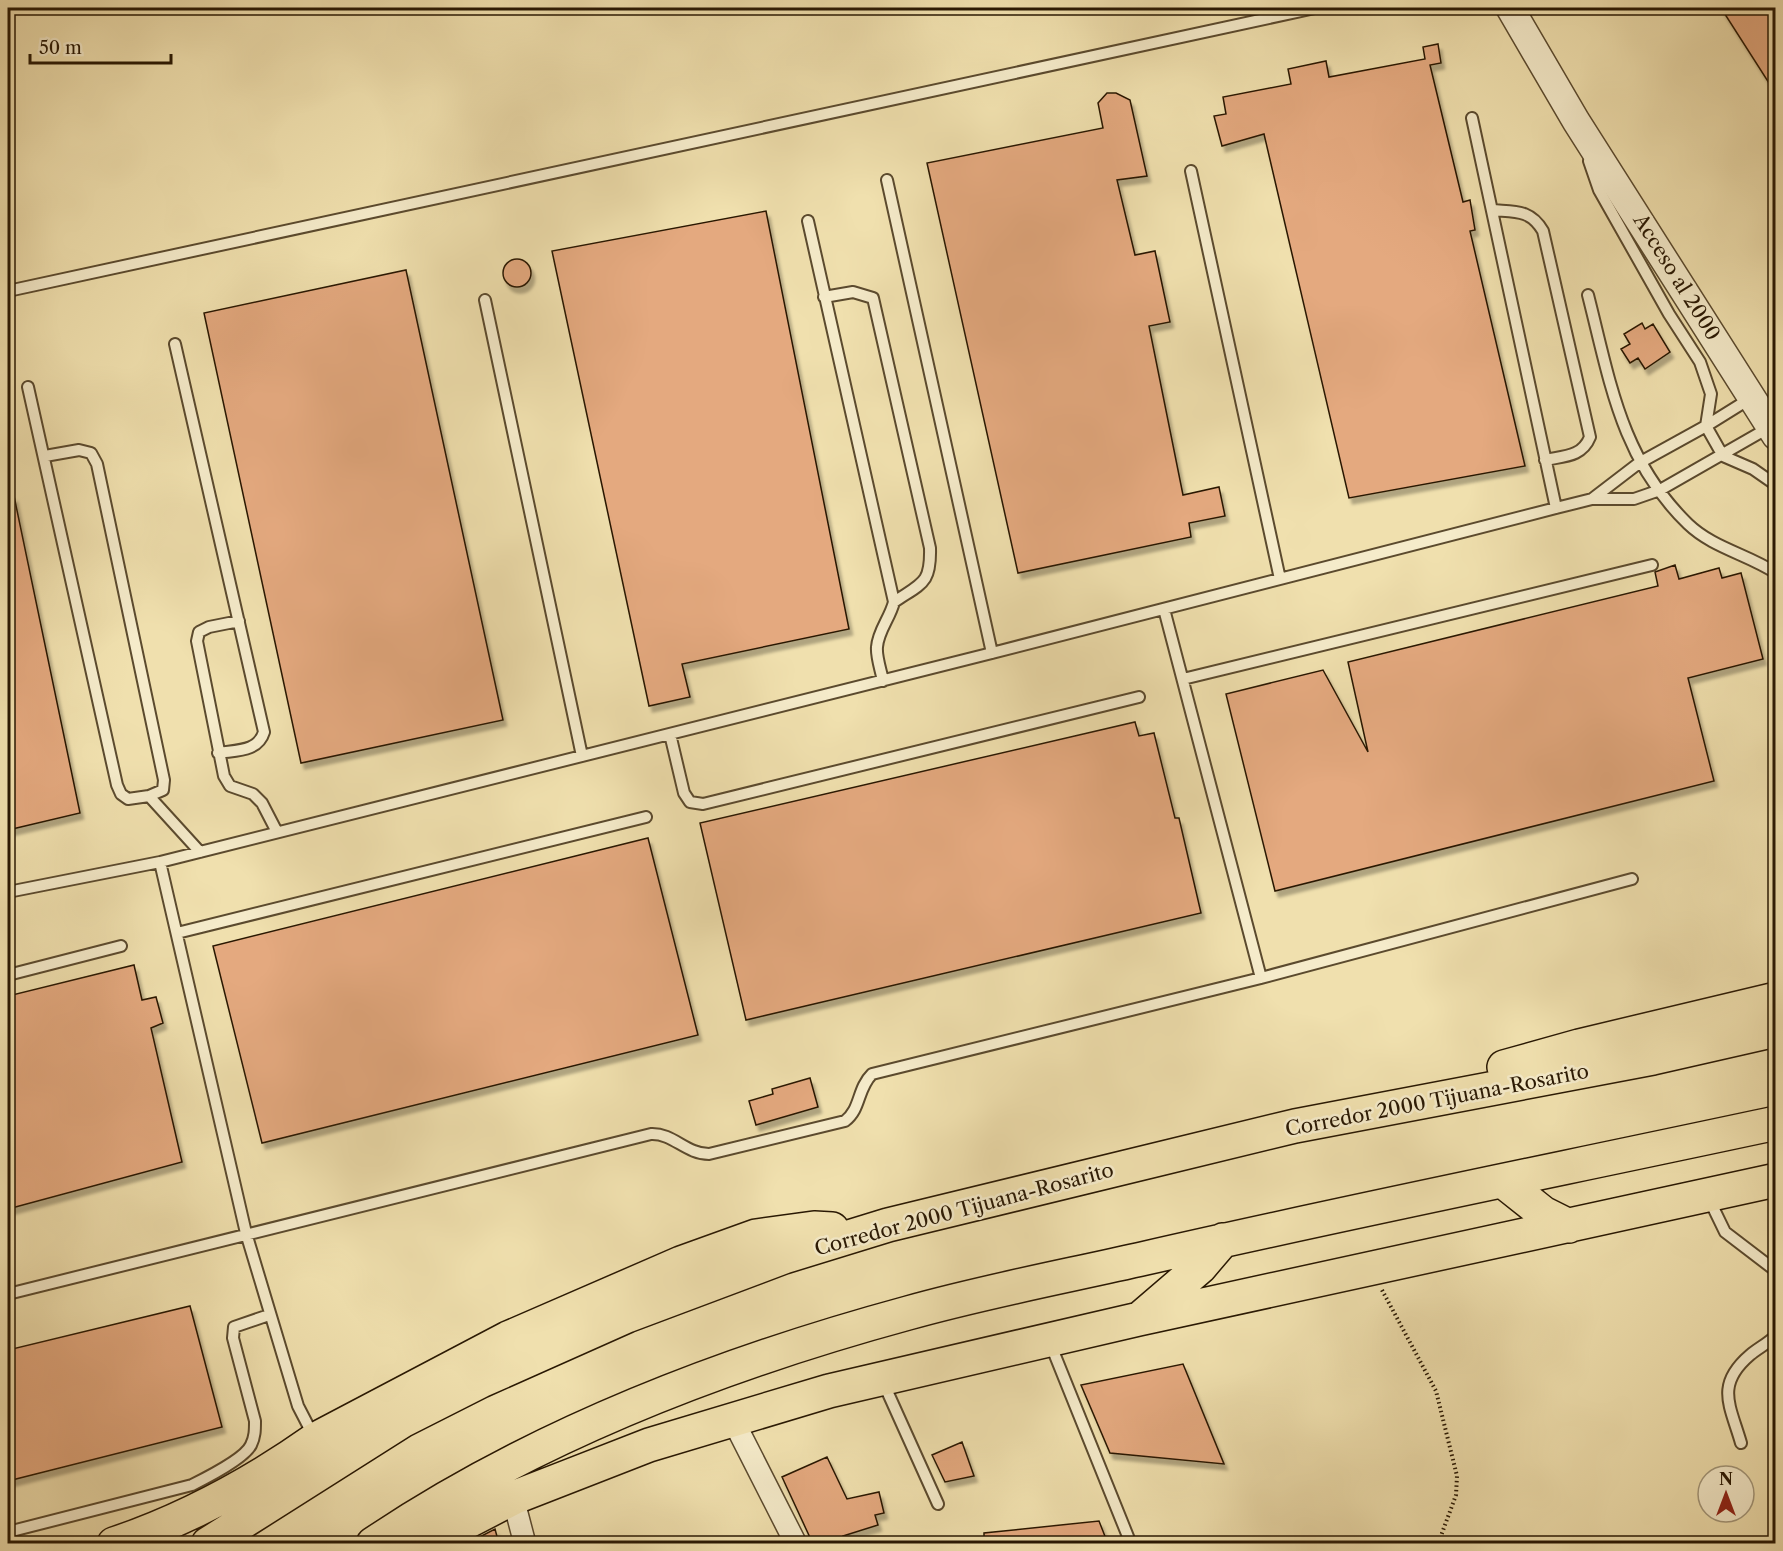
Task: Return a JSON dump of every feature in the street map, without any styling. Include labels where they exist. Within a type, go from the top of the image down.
[{"type":"highway","points":[[1295,1126],[1579,1046],[1776,999]]},
{"type":"highway","name":"Corredor 2000 Tijuana-Rosarito","points":[[208,1544],[402,1421],[481,1381],[627,1316],[784,1257],[869,1231],[1295,1126],[1653,1058],[1776,1030]]},
{"type":"highway","points":[[373,1544],[406,1521],[521,1458],[659,1396],[806,1342],[911,1311],[1223,1240],[1776,1123]]},
{"type":"highway","points":[[424,1544],[513,1498],[648,1445],[829,1391],[1139,1319],[1776,1180]]},
{"type":"highway","points":[[1504,1182],[1543,1213],[1569,1226]]},
{"type":"highway","points":[[114,1544],[151,1531],[189,1512],[289,1459],[316,1439],[508,1338],[681,1263],[756,1236],[814,1228],[869,1231]]},
{"type":"highway","points":[[1139,1319],[1200,1268],[1223,1240]]},
{"type":"street","name":"Acceso al 2000","points":[[1510,8],[1576,121],[1773,431]]},
{"type":"street","points":[[733,1420],[796,1544]]},
{"type":"street","points":[[513,1498],[525,1544]]},
{"type":"lane","points":[[8,291],[1315,8]]},
{"type":"lane","points":[[1472,118],[1556,508]]},
{"type":"lane","name":"Acceso al 2000","points":[[1576,121],[1599,190],[1669,314],[1700,362],[1711,394],[1706,426]]},
{"type":"lane","points":[[1191,171],[1280,579]]},
{"type":"lane","points":[[887,180],[992,653]]},
{"type":"lane","points":[[1492,210],[1522,212],[1535,218],[1543,231],[1590,437],[1585,448],[1577,453],[1545,460]]},
{"type":"lane","points":[[808,221],[894,602],[890,618],[881,632],[876,648],[883,681]]},
{"type":"lane","points":[[824,297],[853,292],[873,298],[883,338],[930,548],[930,570],[923,583],[894,602]]},
{"type":"lane","points":[[1587,295],[1617,409],[1639,463],[1688,524],[1724,550],[1760,563],[1776,573]]},
{"type":"lane","points":[[485,300],[582,756]]},
{"type":"lane","points":[[175,344],[264,732],[261,742],[253,747],[218,753]]},
{"type":"lane","points":[[28,387],[117,784],[121,794],[128,799],[149,796],[163,790],[164,780],[97,464],[91,453],[79,450],[45,456]]},
{"type":"lane","points":[[1592,499],[1639,463],[1706,426],[1752,397]]},
{"type":"lane","points":[[1706,426],[1723,456],[1753,469],[1776,485]]},
{"type":"lane","points":[[8,892],[160,862],[883,681],[1592,499],[1634,499],[1660,490],[1773,431]]},
{"type":"lane","points":[[1183,679],[1652,565]]},
{"type":"lane","points":[[1164,609],[1262,978]]},
{"type":"lane","points":[[239,621],[209,627],[199,632],[197,641],[218,753],[230,786],[253,794],[262,803],[277,832]]},
{"type":"lane","points":[[670,734],[684,793],[690,802],[703,804],[1139,697]]},
{"type":"lane","points":[[149,796],[200,852]]},
{"type":"lane","points":[[177,933],[646,817]]},
{"type":"lane","points":[[160,862],[246,1233],[298,1406],[316,1439]]},
{"type":"lane","points":[[8,1294],[651,1134],[664,1134],[692,1152],[709,1154],[845,1121],[854,1114],[862,1084],[872,1074],[1262,978],[1632,879]]},
{"type":"lane","points":[[8,975],[121,946]]},
{"type":"lane","points":[[1708,1196],[1725,1232],[1776,1271]]},
{"type":"lane","points":[[8,1532],[192,1485],[209,1477],[250,1447],[255,1433],[255,1422],[233,1338],[234,1328],[269,1315]]},
{"type":"lane","points":[[1741,1443],[1730,1406],[1727,1383],[1737,1367],[1776,1335]]},
{"type":"lane","points":[[1048,1340],[1131,1544]]},
{"type":"lane","points":[[882,1379],[938,1504]]},
{"type":"path","points":[[1370,1269],[1436,1391],[1457,1476],[1456,1495],[1438,1544]]},
{"type":"building","points":[[1721,8],[1776,8],[1776,94]]},
{"type":"building","points":[[1438,44],[1441,63],[1430,65],[1463,202],[1470,200],[1475,230],[1470,231],[1525,466],[1349,498],[1264,134],[1222,146],[1214,116],[1226,114],[1223,97],[1291,84],[1288,69],[1326,61],[1329,77],[1425,59],[1423,47]]},
{"type":"building","points":[[1107,93],[1116,93],[1130,100],[1147,176],[1117,180],[1135,255],[1155,251],[1170,322],[1149,326],[1183,495],[1219,487],[1225,516],[1189,523],[1191,537],[1018,573],[927,163],[1103,128],[1098,103]]},
{"type":"building","points":[[766,211],[849,629],[682,664],[690,697],[649,706],[552,251]]},
{"type":"building","points":[[517,259],[527,263],[531,273],[527,283],[517,287],[507,283],[503,273],[507,263]]},
{"type":"building","points":[[406,270],[503,720],[301,763],[204,313]]},
{"type":"building","points":[[1642,323],[1645,329],[1653,324],[1670,352],[1645,369],[1638,358],[1630,363],[1621,349],[1630,344],[1624,334]]},
{"type":"building","points":[[14,496],[80,813],[8,830],[8,497]]},
{"type":"building","points":[[1675,565],[1679,579],[1719,568],[1722,578],[1741,573],[1763,659],[1688,678],[1714,781],[1275,891],[1226,694],[1323,670],[1368,752],[1348,662],[1658,586],[1655,572]]},
{"type":"building","points":[[1135,722],[1139,736],[1154,733],[1175,818],[1179,818],[1201,913],[746,1020],[700,823]]},
{"type":"building","points":[[648,838],[698,1035],[262,1143],[213,946]]},
{"type":"building","points":[[134,965],[142,1000],[156,997],[163,1023],[151,1028],[182,1162],[8,1209],[8,996]]},
{"type":"building","points":[[810,1078],[818,1107],[756,1125],[749,1101],[773,1094],[772,1089]]},
{"type":"building","points":[[190,1306],[222,1427],[8,1481],[8,1350]]},
{"type":"building","points":[[1183,1364],[1224,1464],[1110,1453],[1081,1385]]},
{"type":"building","points":[[962,1442],[974,1476],[945,1482],[932,1455]]},
{"type":"building","points":[[827,1457],[847,1499],[879,1492],[884,1513],[875,1515],[878,1525],[843,1536],[846,1544],[813,1544],[782,1477]]},
{"type":"building","points":[[1099,1521],[1108,1544],[984,1544],[984,1533]]},
{"type":"building","points":[[495,1529],[499,1544],[466,1544]]}]
